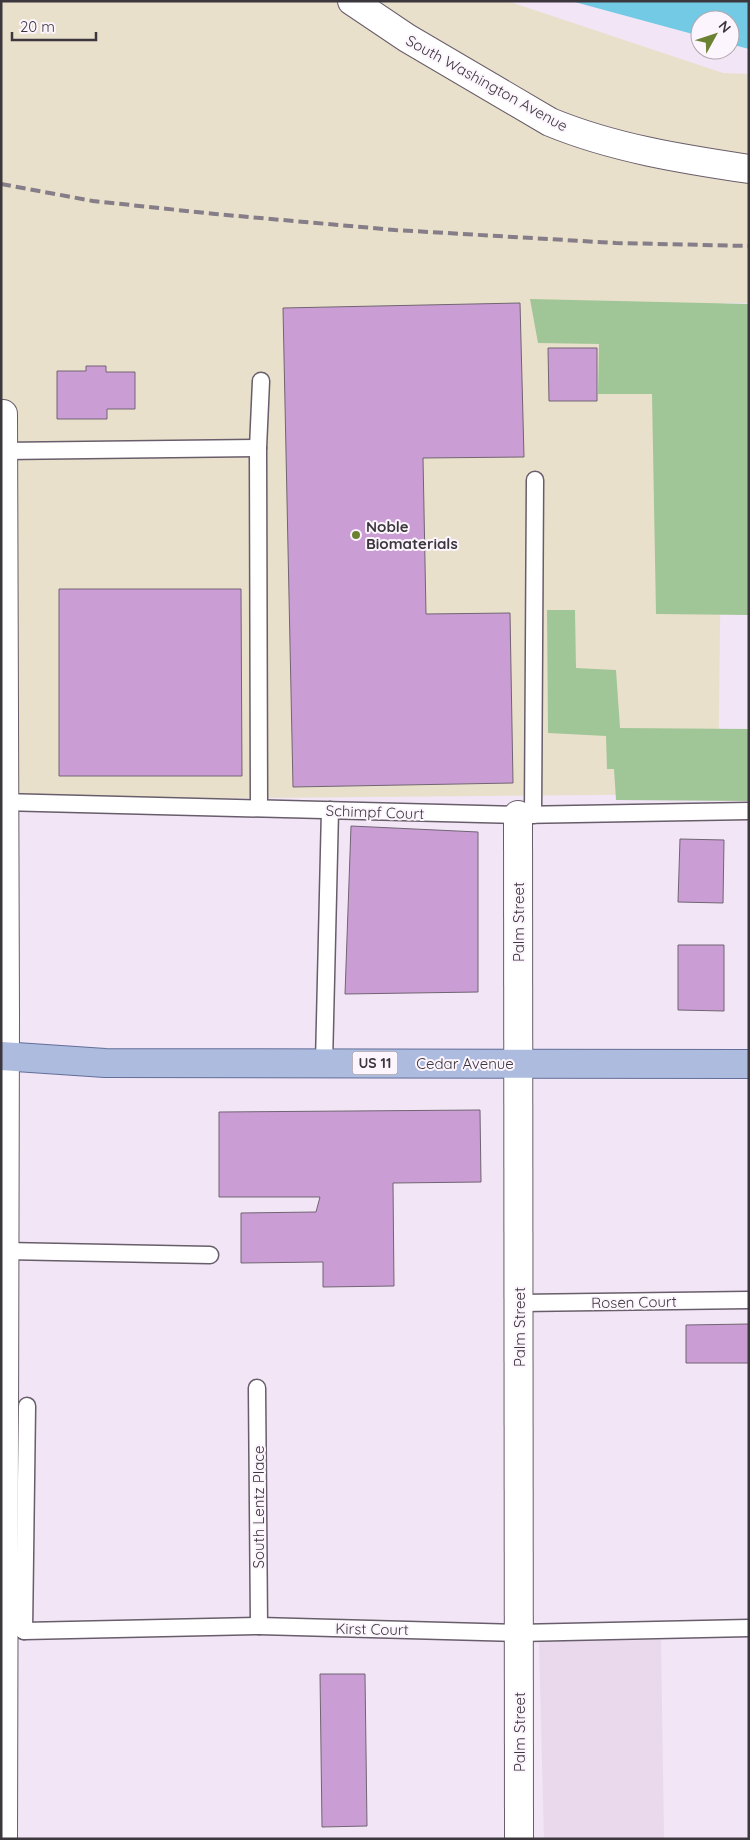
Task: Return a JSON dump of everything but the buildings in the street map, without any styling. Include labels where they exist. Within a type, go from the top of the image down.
[{"type":"main road","name":"Cedar Avenue","points":[[3,1056],[105,1063],[749,1064]]},
{"type":"street","name":"South Washington Avenue","points":[[352,1],[407,38],[550,122],[572,131],[679,158],[749,169]]},
{"type":"street","points":[[3,414],[3,1056],[5,1251],[3,1291],[3,1839]]},
{"type":"street","name":"Palm Street","points":[[519,1839],[518,1063],[525,815]]},
{"type":"lane","points":[[259,808],[258,448],[261,381]]},
{"type":"lane","points":[[3,451],[258,448]]},
{"type":"lane","points":[[525,815],[535,480]]},
{"type":"lane","name":"Schimpf Court","points":[[3,802],[525,815],[749,811]]},
{"type":"lane","points":[[324,1063],[330,810]]},
{"type":"lane","points":[[5,1251],[210,1255]]},
{"type":"lane","name":"Rosen Court","points":[[519,1303],[749,1300]]},
{"type":"lane","name":"South Lentz Place","points":[[257,1388],[259,1626]]},
{"type":"lane","points":[[24,1631],[27,1406]]},
{"type":"lane","points":[[2,1615],[24,1631]]},
{"type":"lane","name":"Kirst Court","points":[[24,1631],[259,1626],[518,1633],[749,1628]]},
{"type":"shaded area","points":[[1,1],[507,1],[723,73],[749,74],[749,303],[724,303],[718,794],[1,800]]},
{"type":"shaded area","points":[[661,1640],[664,1839],[544,1839],[539,1641]]},
{"type":"green space","points":[[530,299],[749,304],[749,615],[656,614],[652,394],[598,394],[599,344],[538,343]]},
{"type":"green space","points":[[547,610],[575,610],[576,668],[616,670],[620,728],[749,729],[749,801],[616,800],[614,769],[607,769],[606,736],[548,733]]},
{"type":"water","points":[[571,1],[749,1],[749,49],[740,47],[740,10],[690,10],[690,33]]},
{"type":"railway","points":[[1,184],[93,201],[395,230],[616,243],[749,246]]},
{"type":"place","name":"Noble Biomaterials","points":[[356,535]]}]
